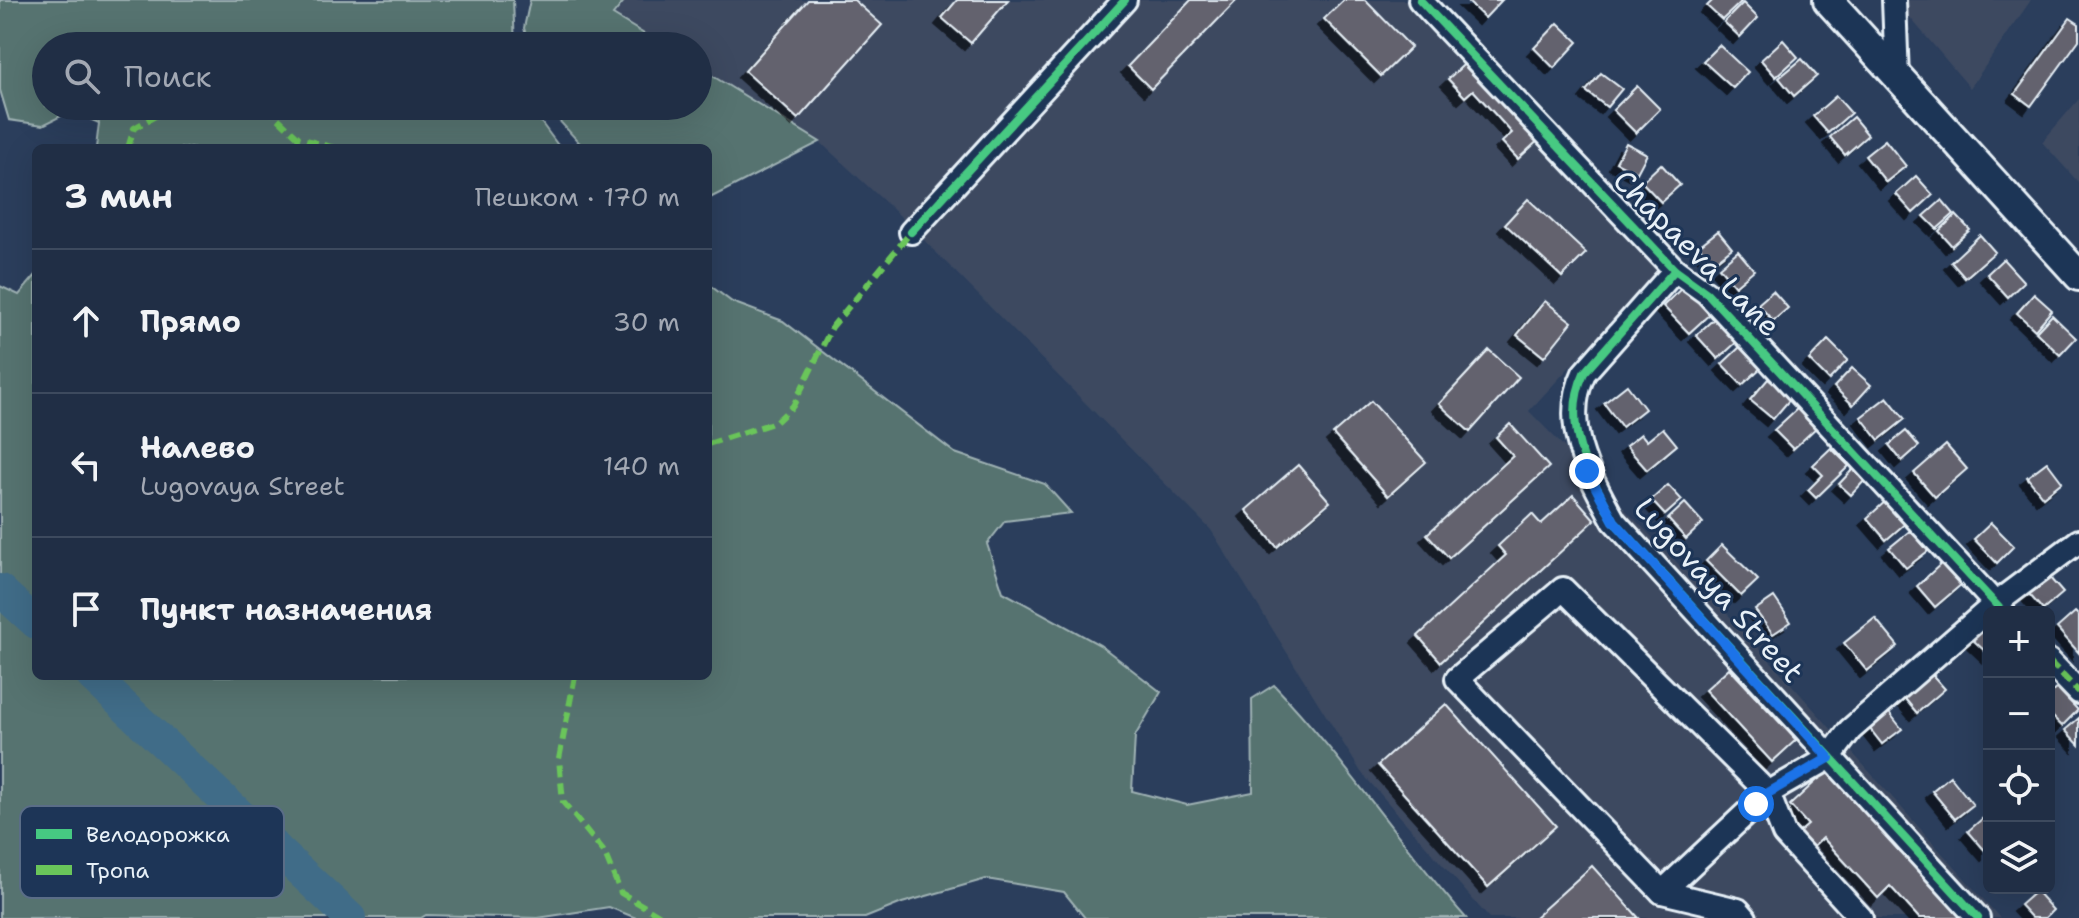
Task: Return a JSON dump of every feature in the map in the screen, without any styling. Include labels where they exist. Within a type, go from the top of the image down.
[{"type":"main road","points":[[1828,0],[2079,276]]},
{"type":"street","points":[[911,232],[1125,0]]},
{"type":"street","name":"Chapaeva Lane","points":[[1420,0],[1675,270],[1707,293],[1997,606]]},
{"type":"street","points":[[1894,0],[1897,78]]},
{"type":"street","name":"Lugovaya Street","points":[[1675,270],[1584,373],[1575,392],[1572,411],[1587,471],[1614,521],[1978,918]]},
{"type":"street","points":[[2001,606],[2079,541]]},
{"type":"street","points":[[1745,918],[1738,910],[1662,892],[1457,679],[1563,589],[1768,793],[1784,834],[1861,918]]},
{"type":"street","points":[[1662,892],[1768,793],[1829,758],[1850,730],[1983,621]]},
{"type":"street","points":[[2055,667],[2079,692]]},
{"type":"shaded area","points":[[625,0],[1423,0],[1663,266],[1529,411],[1742,629],[2000,918],[1489,918],[1361,772],[1211,530],[900,216],[820,142],[712,76],[712,32],[641,32],[612,14]]},
{"type":"shaded area","points":[[1895,0],[2031,0],[1970,88]]},
{"type":"shaded area","points":[[2079,99],[2079,183],[2042,142]]},
{"type":"green space","points":[[0,0],[513,0],[514,32],[32,32],[32,120],[53,120],[43,125],[9,120],[0,90]]},
{"type":"green space","points":[[530,0],[625,0],[613,15],[641,32],[525,32]]},
{"type":"green space","points":[[712,76],[820,142],[712,197],[712,144],[580,144],[559,120],[712,120]]},
{"type":"green space","points":[[92,120],[539,120],[557,144],[96,144],[99,123]]},
{"type":"green space","points":[[32,280],[32,680],[712,680],[712,287],[732,302],[783,321],[955,453],[1045,484],[1071,513],[1005,521],[987,544],[1003,592],[1100,645],[1161,692],[1135,736],[1132,791],[1187,805],[1253,792],[1252,699],[1274,685],[1466,918],[1085,918],[1064,892],[986,879],[902,903],[865,918],[636,918],[609,907],[538,918],[426,915],[421,918],[0,918],[0,286],[19,295]]},
{"type":"building","points":[[808,0],[854,0],[882,25],[798,119],[745,71]]},
{"type":"building","points":[[957,0],[1008,0],[971,43],[942,18]]},
{"type":"building","points":[[1191,0],[1237,0],[1151,89],[1128,66]]},
{"type":"building","points":[[1344,0],[1365,0],[1411,47],[1381,76],[1324,19]]},
{"type":"building","points":[[1466,0],[1502,0],[1485,18]]},
{"type":"building","points":[[1713,0],[1741,2],[1722,20],[1707,6]]},
{"type":"building","points":[[1743,3],[1758,18],[1740,37],[1724,22]]},
{"type":"building","points":[[2070,18],[2079,24],[2079,40],[2031,106],[2015,94]]},
{"type":"building","points":[[1558,23],[1578,42],[1554,68],[1534,48]]},
{"type":"building","points":[[1783,40],[1798,57],[1776,77],[1761,60]]},
{"type":"building","points":[[1719,45],[1748,72],[1733,88],[1703,61]]},
{"type":"building","points":[[1472,57],[1543,136],[1518,159],[1502,142],[1512,133],[1473,90],[1465,97],[1448,79]]},
{"type":"building","points":[[1802,59],[1817,76],[1794,96],[1779,78]]},
{"type":"building","points":[[1601,73],[1622,89],[1607,107],[1586,91]]},
{"type":"building","points":[[1637,86],[1660,109],[1636,133],[1613,110]]},
{"type":"building","points":[[1836,96],[1851,113],[1828,133],[1813,116]]},
{"type":"building","points":[[1853,117],[1868,135],[1845,155],[1830,137]]},
{"type":"building","points":[[1885,140],[1906,166],[1886,182],[1865,156]]},
{"type":"building","points":[[1626,143],[1647,154],[1637,173],[1616,162]]},
{"type":"building","points":[[1661,164],[1680,185],[1661,202],[1642,182]]},
{"type":"building","points":[[1916,176],[1933,195],[1913,213],[1896,194]]},
{"type":"building","points":[[1528,199],[1586,253],[1562,277],[1505,224]]},
{"type":"building","points":[[1942,200],[1954,214],[1937,229],[1924,216]]},
{"type":"building","points":[[1956,215],[1970,230],[1952,246],[1939,231]]},
{"type":"building","points":[[1718,231],[1732,248],[1713,263],[1699,246]]},
{"type":"building","points":[[1980,235],[1995,252],[1965,278],[1951,262]]},
{"type":"building","points":[[1738,251],[1754,270],[1735,286],[1719,267]]},
{"type":"building","points":[[2003,259],[2024,282],[2008,297],[1987,274]]},
{"type":"building","points":[[1685,285],[1711,313],[1689,333],[1663,306]]},
{"type":"building","points":[[1773,291],[1788,308],[1773,321],[1758,304]]},
{"type":"building","points":[[2034,294],[2052,310],[2035,330],[2017,313]]},
{"type":"building","points":[[1545,301],[1572,322],[1544,357],[1517,335]]},
{"type":"building","points":[[2052,315],[2076,338],[2060,355],[2036,332]]},
{"type":"building","points":[[1716,317],[1738,341],[1718,359],[1696,335]]},
{"type":"building","points":[[1828,340],[1848,360],[1829,380],[1809,360]]},
{"type":"building","points":[[1741,346],[1762,367],[1742,385],[1722,364]]},
{"type":"building","points":[[1489,350],[1519,377],[1470,432],[1439,404]]},
{"type":"building","points":[[1852,368],[1871,385],[1853,405],[1834,387]]},
{"type":"building","points":[[1768,379],[1791,398],[1773,419],[1750,400]]},
{"type":"building","points":[[1627,385],[1645,409],[1622,427],[1604,403]]},
{"type":"building","points":[[1887,397],[1905,419],[1879,440],[1861,417]]},
{"type":"building","points":[[1371,401],[1426,462],[1388,496],[1333,434]]},
{"type":"building","points":[[1798,408],[1817,427],[1793,449],[1774,430]]},
{"type":"building","points":[[1510,424],[1549,467],[1449,558],[1427,534],[1513,456],[1496,437]]},
{"type":"building","points":[[1663,428],[1677,445],[1647,470],[1626,446],[1641,434],[1647,441]]},
{"type":"building","points":[[1906,431],[1919,446],[1902,461],[1889,445]]},
{"type":"building","points":[[1946,445],[1967,469],[1935,497],[1914,473]]},
{"type":"building","points":[[1831,448],[1849,466],[1816,498],[1808,490],[1823,475],[1813,465]]},
{"type":"building","points":[[2047,462],[2062,482],[2043,497],[2027,477]]},
{"type":"building","points":[[1298,465],[1330,502],[1277,547],[1246,510]]},
{"type":"building","points":[[1855,467],[1867,478],[1851,495],[1839,484]]},
{"type":"building","points":[[1668,485],[1682,500],[1665,515],[1651,500]]},
{"type":"building","points":[[1573,495],[1595,520],[1441,662],[1418,636],[1506,555],[1498,546],[1532,514],[1541,524]]},
{"type":"building","points":[[1887,500],[1907,522],[1886,540],[1867,518]]},
{"type":"building","points":[[1685,503],[1703,523],[1686,539],[1668,519]]},
{"type":"building","points":[[1991,523],[2014,546],[1997,563],[1974,539]]},
{"type":"building","points":[[1911,530],[1928,551],[1906,568],[1889,548]]},
{"type":"building","points":[[1722,545],[1758,580],[1741,596],[1706,561]]},
{"type":"building","points":[[1943,562],[1962,584],[1935,607],[1917,586]]},
{"type":"building","points":[[2043,570],[2063,593],[2048,606],[2040,606],[2023,587]]},
{"type":"building","points":[[1774,597],[1791,622],[1773,634],[1755,610]]},
{"type":"building","points":[[2075,612],[2079,616],[2079,653],[2057,628]]},
{"type":"building","points":[[1875,618],[1898,646],[1867,671],[1844,643]]},
{"type":"building","points":[[1983,626],[1983,649],[1971,638]]},
{"type":"building","points":[[1729,668],[1796,740],[1772,762],[1705,690]]},
{"type":"building","points":[[1927,669],[1945,689],[1917,713],[1900,693]]},
{"type":"building","points":[[2057,688],[2078,710],[2062,726],[2055,719]]},
{"type":"building","points":[[1446,704],[1556,826],[1488,887],[1378,765]]},
{"type":"building","points":[[1887,710],[1902,729],[1882,744],[1867,725]]},
{"type":"building","points":[[2079,718],[2079,745],[2065,730]]},
{"type":"building","points":[[1829,769],[1964,918],[1919,918],[1890,886],[1878,898],[1823,838],[1810,850],[1796,835],[1808,825],[1790,805]]},
{"type":"building","points":[[1950,776],[1973,805],[1955,819],[1932,791]]},
{"type":"building","points":[[1983,818],[1983,848],[1968,831]]},
{"type":"building","points":[[1592,866],[1639,918],[1534,918]]},
{"type":"building","points":[[2033,894],[2039,894],[2053,910],[2045,918],[2032,918],[2020,905]]},
{"type":"waterway","points":[[0,590],[32,619]]},
{"type":"waterway","points":[[96,680],[231,806]]},
{"type":"waterway","points":[[284,856],[350,918]]},
{"type":"marked path","points":[[129,144],[134,128],[148,120]]},
{"type":"marked path","points":[[280,120],[299,138],[320,144]]},
{"type":"marked path","points":[[712,443],[776,422],[793,406],[832,327],[911,232]]},
{"type":"marked path","points":[[2055,667],[2079,692]]},
{"type":"marked path","points":[[574,680],[559,759],[563,802],[604,852],[621,893],[664,918]]},
{"type":"cycle path","points":[[911,232],[1125,0]]},
{"type":"cycle path","points":[[1420,0],[1675,270],[1707,293],[1997,606]]},
{"type":"cycle path","points":[[1675,270],[1584,373],[1577,392],[1576,430],[1595,486],[1614,521],[1978,918]]},
{"type":"route","points":[[1587,471],[1614,521],[1829,758],[1768,793],[1756,804]]}]
